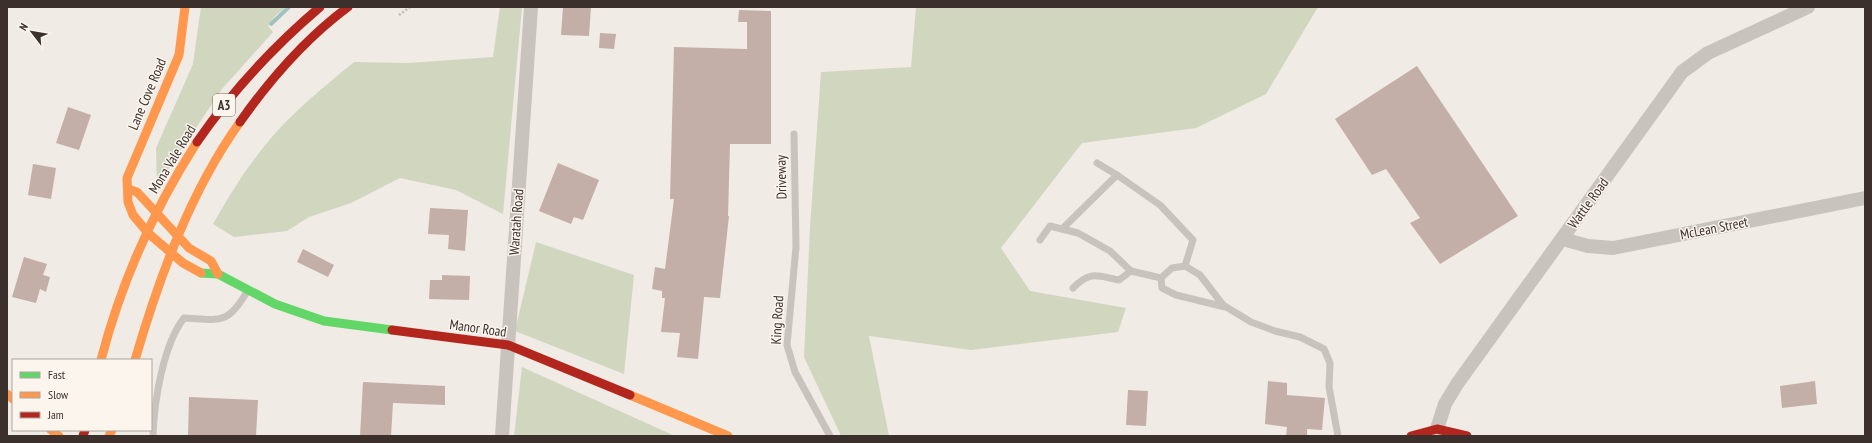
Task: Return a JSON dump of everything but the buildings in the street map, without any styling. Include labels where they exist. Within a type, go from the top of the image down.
[{"type":"main road","name":"Lane Cove Road","points":[[171,254],[148,232],[130,209],[128,202],[127,178],[179,55],[185,7]]},
{"type":"main road","name":"Mona Vale Road","points":[[101,359],[120,298],[156,213],[179,171],[230,96],[270,52],[320,7]]},
{"type":"main road","name":"A3","points":[[135,359],[147,317],[178,237],[190,210],[219,157],[246,114],[271,79],[314,34],[348,7]]},
{"type":"main road","points":[[128,189],[137,192],[178,237]]},
{"type":"main road","name":"Manor Road","points":[[178,237],[189,248],[211,261],[218,274]]},
{"type":"main road","name":"Manor Road","points":[[171,254],[183,264],[202,273],[218,274],[290,310],[338,324],[508,345],[728,436]]},
{"type":"main road","points":[[1411,436],[1437,429],[1467,436]]},
{"type":"street","name":"Waratah Road","points":[[502,436],[531,7]]},
{"type":"street","name":"Wattle Road","points":[[1437,429],[1445,404],[1457,384],[1682,72],[1708,53],[1808,7]]},
{"type":"street","name":"McLean Street","points":[[1563,239],[1588,246],[1613,248],[1865,198]]},
{"type":"lane","name":"Driveway","points":[[794,134],[795,218]]},
{"type":"lane","points":[[1097,164],[1117,175],[1160,205],[1193,240],[1185,266]]},
{"type":"lane","points":[[1062,229],[1117,175]]},
{"type":"lane","name":"King Road","points":[[795,218],[796,247],[787,345],[790,360],[795,372],[830,436]]},
{"type":"lane","points":[[1040,240],[1050,226],[1078,233],[1110,251],[1131,271],[1161,278]]},
{"type":"lane","points":[[1161,278],[1172,268],[1185,266],[1200,274],[1225,307]]},
{"type":"lane","points":[[1073,288],[1079,282],[1091,275],[1119,284],[1131,271]]},
{"type":"lane","points":[[1161,278],[1162,288],[1176,295],[1225,307],[1251,322],[1275,331],[1300,337],[1324,349],[1330,363],[1329,387],[1338,436]]},
{"type":"lane","points":[[153,436],[153,412],[169,345],[178,326],[184,318],[212,320],[228,316],[238,307],[248,290]]},
{"type":"path","points":[[399,15],[410,7]]},
{"type":"green space","points":[[201,7],[286,7],[275,16],[268,26],[273,32],[222,89],[157,186],[156,148],[193,64]]},
{"type":"green space","points":[[500,7],[522,7],[503,214],[456,190],[400,178],[351,203],[309,217],[287,231],[234,237],[213,224],[240,180],[271,138],[300,108],[354,62],[409,63],[493,57]]},
{"type":"green space","points":[[916,7],[1318,7],[1266,94],[1196,128],[1082,143],[1001,248],[1030,291],[1126,308],[1118,332],[971,350],[869,336],[889,436],[841,436],[804,357],[810,227],[821,72],[911,67]]},
{"type":"green space","points":[[536,242],[634,275],[624,374],[515,331]]},
{"type":"green space","points":[[522,367],[675,436],[514,436]]},
{"type":"waterway","points":[[271,24],[289,7]]},
{"type":"traffic: fast","points":[[201,273],[218,274],[275,304],[324,321],[392,330]]},
{"type":"traffic: slow","points":[[185,7],[179,55],[127,178],[128,202],[133,215],[148,233],[183,263],[201,273]]},
{"type":"traffic: slow","points":[[135,359],[154,298],[191,206],[222,149],[240,122]]},
{"type":"traffic: slow","points":[[101,359],[118,303],[140,247],[181,167],[197,142]]},
{"type":"traffic: slow","points":[[128,189],[137,192],[189,248],[211,261],[218,274]]},
{"type":"traffic: slow","points":[[7,394],[12,398]]},
{"type":"traffic: slow","points":[[630,395],[728,436]]},
{"type":"traffic: slow","points":[[52,431],[59,436]]},
{"type":"traffic: slow","points":[[109,436],[112,431]]},
{"type":"traffic: jam","points":[[197,142],[224,105],[254,70],[320,7]]},
{"type":"traffic: jam","points":[[240,122],[276,75],[303,46],[317,32],[348,7]]},
{"type":"traffic: jam","points":[[392,330],[508,345],[630,395]]},
{"type":"traffic: jam","points":[[1411,436],[1437,429],[1467,436]]},
{"type":"traffic: jam","points":[[83,436],[85,431]]}]
